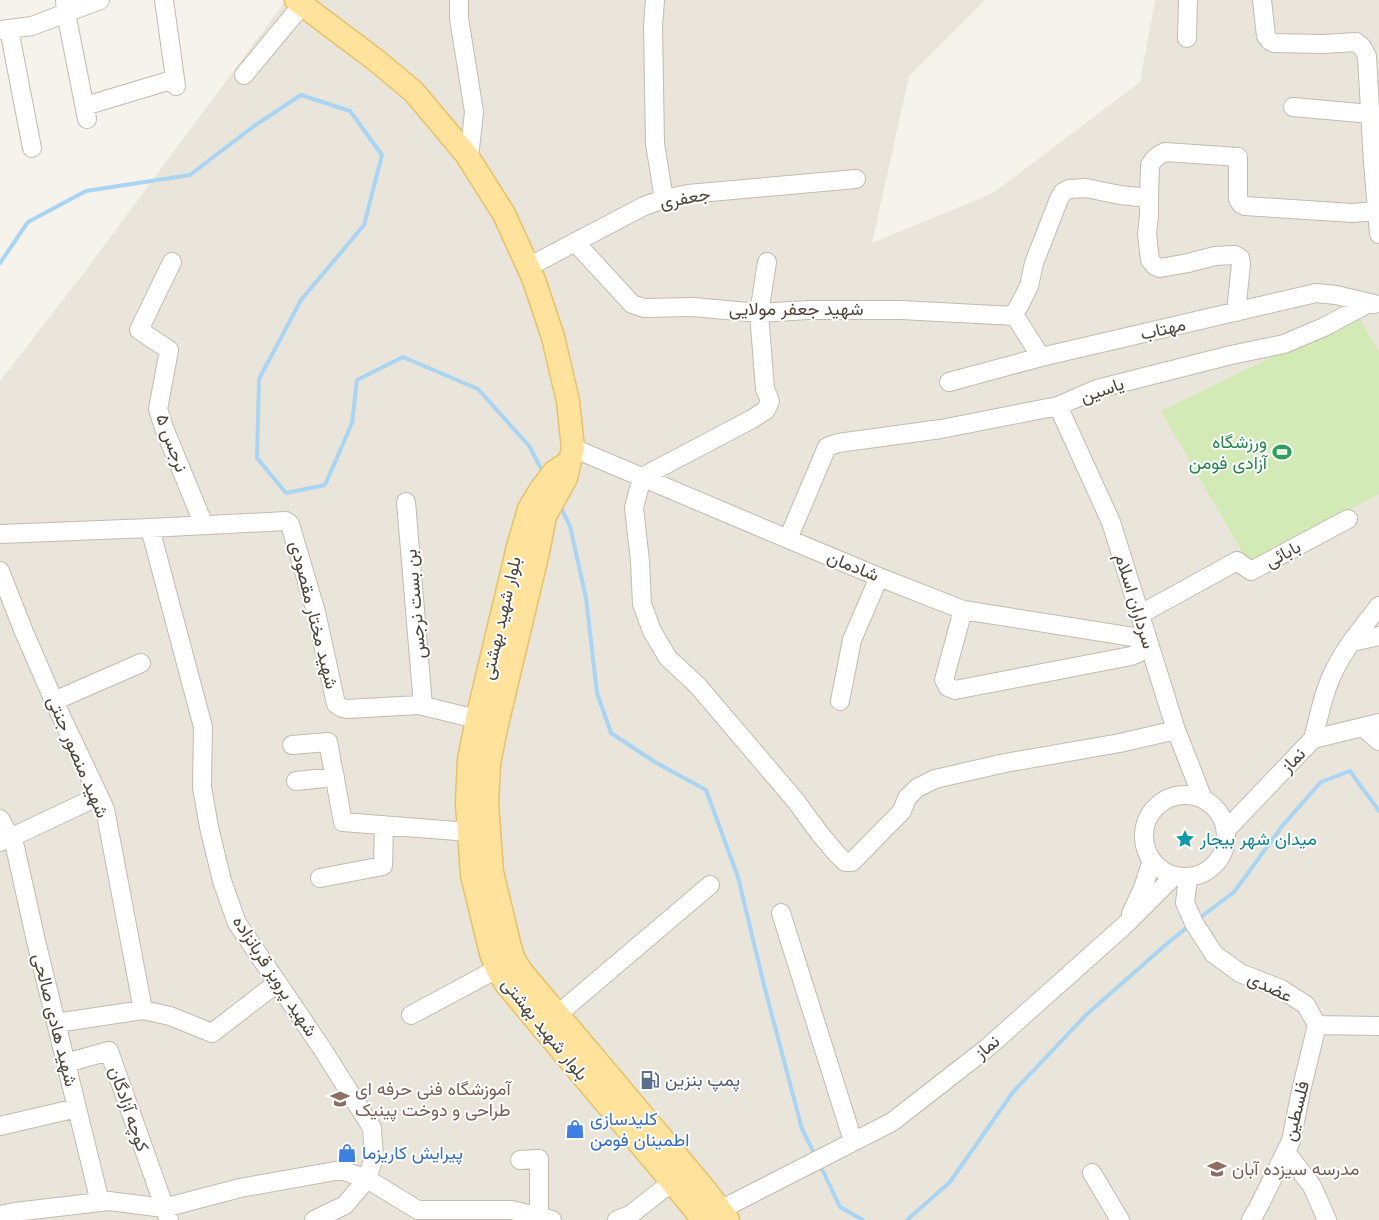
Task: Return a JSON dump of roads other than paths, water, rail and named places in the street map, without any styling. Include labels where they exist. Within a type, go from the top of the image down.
[{"type":"main road","points":[[299,2],[377,61],[414,92],[469,158],[504,214],[534,280],[553,337],[568,401],[565,465]]},
{"type":"main road","name":"بلوار شهید بهشتی","points":[[565,465],[537,513],[538,552],[487,722],[469,760],[467,803],[472,875],[490,953],[506,984],[604,1085],[717,1217]]},
{"type":"main road","name":"بلوار شهید بهشتی","points":[[487,722],[489,763],[487,803],[492,872],[514,960],[558,1014],[604,1085],[672,1182],[717,1217]]},
{"type":"street","points":[[32,148],[5,30],[32,26],[66,7],[100,0]]},
{"type":"street","points":[[66,7],[86,112],[176,82],[164,0]]},
{"type":"street","points":[[459,0],[459,18],[474,112],[469,158]]},
{"type":"street","points":[[655,0],[653,26],[655,144],[664,199]]},
{"type":"street","points":[[1187,38],[1188,0]]},
{"type":"street","points":[[1262,0],[1266,36],[1270,41],[1274,43],[1322,44],[1356,42],[1362,47],[1367,56],[1379,234]]},
{"type":"street","points":[[244,75],[299,2]]},
{"type":"street","points":[[1293,107],[1370,114]]},
{"type":"street","points":[[1236,312],[1240,258],[1235,255],[1215,256],[1160,268],[1154,266],[1150,260],[1147,234],[1150,165],[1159,155],[1166,152],[1238,157],[1238,199],[1245,206],[1352,213],[1377,211]]},
{"type":"street","name":"جعفری","points":[[528,267],[644,206],[664,199],[688,194],[856,178]]},
{"type":"street","points":[[1041,358],[1015,316],[1016,310],[1029,286],[1034,263],[1063,192],[1069,188],[1086,188],[1120,195],[1149,198]]},
{"type":"street","name":"شهید جعفر مولایی","points":[[575,242],[632,304],[644,308],[694,307],[759,313],[808,310],[901,310],[1015,316]]},
{"type":"street","name":"نرجس ۵","points":[[172,262],[139,330],[169,350],[158,409],[204,525]]},
{"type":"street","points":[[767,262],[759,313],[765,389],[770,401],[766,410],[746,422],[642,477],[634,508],[642,604],[652,631],[668,658],[698,686],[795,800],[836,853],[846,862],[852,862],[902,812],[907,798],[917,788],[935,779],[1005,763],[1120,743],[1176,730]]},
{"type":"street","name":"مهتاب","points":[[949,382],[1041,358],[1316,293],[1374,304]]},
{"type":"street","name":"یاسین","points":[[788,539],[827,447],[838,442],[941,429],[1058,406],[1098,388],[1284,344],[1374,304]]},
{"type":"street","name":"سرداران اسلام","points":[[1058,406],[1110,522],[1176,730],[1203,799]]},
{"type":"street","name":"شادمان","points":[[565,465],[642,477],[879,577],[963,610],[1146,639]]},
{"type":"street","name":"بن بست نرجس","points":[[406,502],[423,706]]},
{"type":"street","name":"بابائی","points":[[1139,614],[1237,561],[1251,571],[1348,519]]},
{"type":"street","name":"شهید مختار مقصودی","points":[[0,534],[286,521],[290,524],[316,612],[336,704],[347,709],[423,706],[487,722]]},
{"type":"street","name":"شهید پرویز قربانزاده","points":[[150,528],[203,727],[202,787],[222,881],[237,923],[323,1050],[372,1128],[374,1157],[367,1179]]},
{"type":"street","name":"شهید منصور جنتی","points":[[0,571],[54,701],[105,809],[143,1010]]},
{"type":"street","points":[[840,701],[852,640],[879,577]]},
{"type":"street","points":[[1313,739],[1334,670],[1346,650],[1379,606]]},
{"type":"street","points":[[963,610],[944,680],[948,687],[954,690],[1131,656],[1138,653],[1146,639]]},
{"type":"street","points":[[1352,642],[1379,636]]},
{"type":"street","points":[[54,701],[141,663]]},
{"type":"street","points":[[1371,725],[1379,741]]},
{"type":"street","name":"نماز","points":[[1226,830],[1313,739],[1371,725]]},
{"type":"street","points":[[292,745],[328,742],[343,822],[469,832]]},
{"type":"street","points":[[296,781],[335,777]]},
{"type":"street","points":[[1190,795],[1203,799],[1214,806],[1222,817],[1226,830],[1226,843],[1222,856],[1213,866],[1202,874],[1181,877],[1162,870],[1152,860],[1146,848],[1144,834],[1147,821],[1154,810],[1164,801],[1176,796],[1190,795]]},
{"type":"street","points":[[5,840],[99,796]]},
{"type":"street","name":"شهید هادی صالحی","points":[[0,819],[5,840],[15,847],[100,1202]]},
{"type":"street","points":[[320,878],[383,866],[384,825]]},
{"type":"street","points":[[1125,926],[1143,888],[1152,860]]},
{"type":"street","name":"نماز","points":[[717,1217],[795,1171],[892,1122],[987,1048],[1181,877]]},
{"type":"street","name":"عضدی","points":[[1181,877],[1185,903],[1194,923],[1214,954],[1240,973],[1282,989],[1306,1006],[1316,1025]]},
{"type":"street","points":[[558,1014],[710,885]]},
{"type":"street","points":[[782,913],[853,1141]]},
{"type":"street","points":[[411,1014],[497,969]]},
{"type":"street","points":[[56,1023],[143,1010],[170,1016],[212,1033],[277,983]]},
{"type":"street","points":[[1316,1025],[1379,1026]]},
{"type":"street","name":"فلسطین","points":[[1251,1220],[1291,1141],[1316,1025]]},
{"type":"street","name":"کوچه آزادگان","points":[[66,1063],[108,1051],[166,1214]]},
{"type":"street","points":[[0,1126],[77,1108]]},
{"type":"street","points":[[1286,1152],[1312,1186],[1327,1220]]},
{"type":"street","points":[[0,1215],[15,1212],[68,1213],[100,1202],[109,1201],[166,1214],[240,1188],[340,1170],[367,1179],[419,1215],[512,1210],[545,1218],[539,1159],[520,1160]]},
{"type":"street","points":[[1092,1173],[1120,1220]]},
{"type":"street","points":[[314,1220],[346,1205],[367,1179]]},
{"type":"street","points":[[617,1220],[630,1215],[672,1182]]},
{"type":"waterway","points":[[0,263],[28,222],[86,191],[190,175],[254,126],[301,95],[350,111],[382,155],[364,225],[301,300],[259,379],[257,458],[286,493],[325,485],[352,423],[357,380],[403,357],[478,389],[530,447],[543,473]]},
{"type":"waterway","points":[[560,506],[570,526],[586,598],[597,693],[611,733],[655,762],[706,790],[738,877],[802,1129],[816,1157]]},
{"type":"waterway","points":[[1197,920],[1234,892],[1283,825],[1321,782],[1350,771],[1379,811]]},
{"type":"waterway","points":[[907,1220],[950,1182],[1013,1092],[1087,1014],[1189,926]]},
{"type":"waterway","points":[[820,1165],[840,1207],[863,1220]]},
{"type":"place","name":"ورزشگاه آزادی فومن","points":[[1282,452]]},
{"type":"place","name":"میدان شهر بیجار","points":[[1185,839]]},
{"type":"place","name":"پمپ بنزین","points":[[650,1080]]},
{"type":"place","name":"آموزشگاه فنی حرفه ای طراحی و دوخت پینیک","points":[[340,1099]]},
{"type":"place","name":"کلیدسازی اطمینان فومن","points":[[575,1129]]},
{"type":"place","name":"پیرایش کاریزما","points":[[347,1153]]},
{"type":"place","name":"مدرسه سیزده آبان","points":[[1217,1169]]}]
